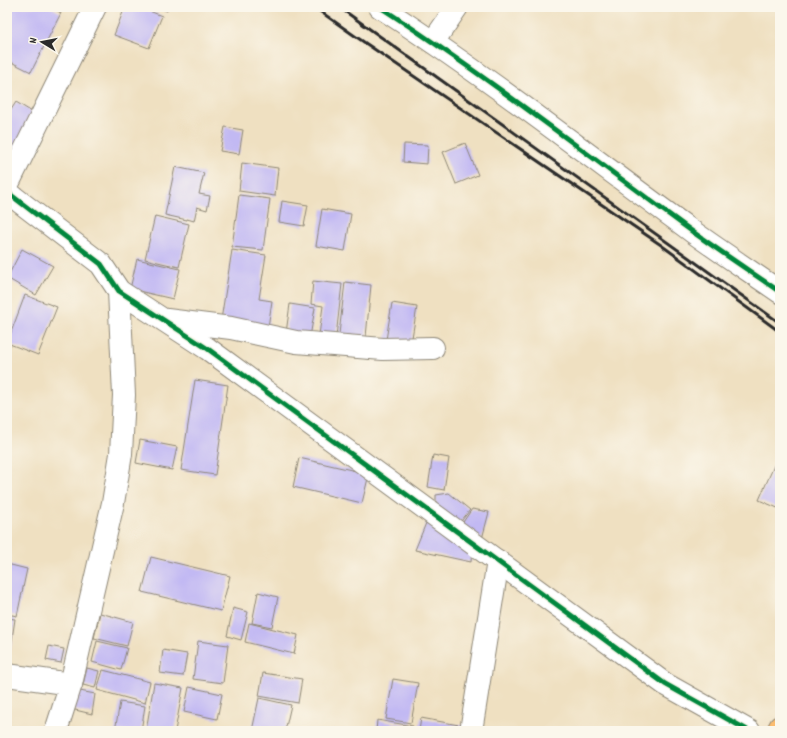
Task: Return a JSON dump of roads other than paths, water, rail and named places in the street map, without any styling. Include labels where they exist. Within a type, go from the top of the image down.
[{"type":"highway","points":[[778,731],[780,726]]},
{"type":"street","points":[[7,186],[95,7]]},
{"type":"street","points":[[380,7],[434,42],[694,232],[780,292]]},
{"type":"street","points":[[434,42],[457,7]]},
{"type":"street","points":[[7,192],[101,264],[119,291],[208,349],[665,684],[748,731]]},
{"type":"street","points":[[58,731],[71,684],[113,503],[120,454],[124,395],[119,291]]},
{"type":"street","points":[[162,319],[232,328],[296,342],[383,348],[433,348]]},
{"type":"street","points":[[471,731],[498,561]]},
{"type":"street","points":[[7,675],[71,684]]},
{"type":"railway","points":[[314,7],[661,245],[780,332]]},
{"type":"railway","points":[[339,7],[780,323]]}]
